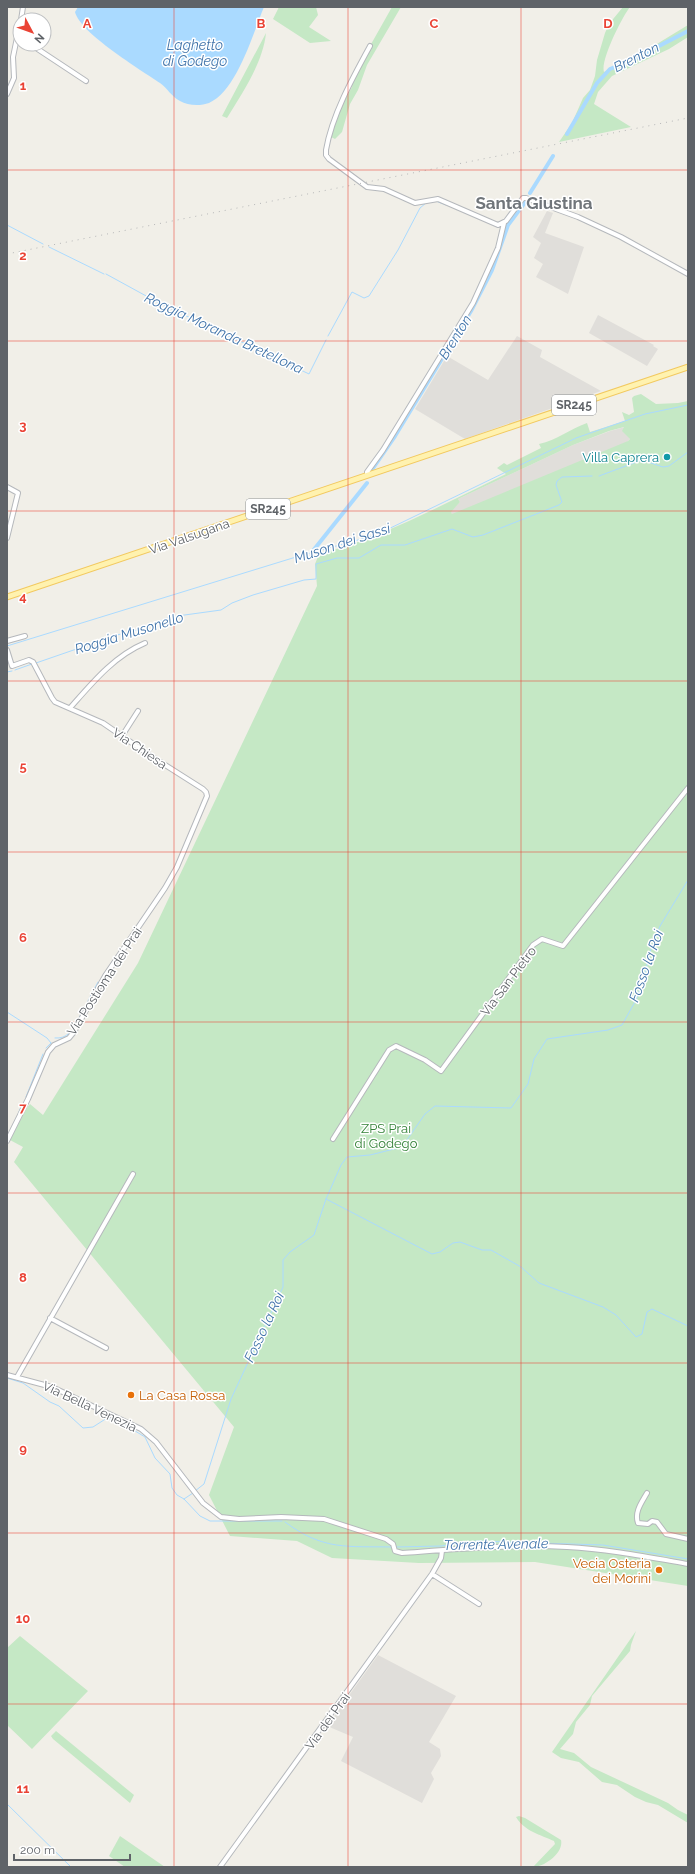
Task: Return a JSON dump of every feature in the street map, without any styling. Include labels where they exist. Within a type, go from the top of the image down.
[{"type":"main road","name":"SR245","points":[[461,444],[688,367]]},
{"type":"main road","name":"Via Valsugana","points":[[7,597],[461,444]]},
{"type":"street","points":[[370,46],[355,73],[339,110],[327,144],[326,155],[367,187],[384,189],[415,203],[438,199],[493,223],[504,226]]},
{"type":"street","points":[[7,94],[14,78],[13,57],[14,52]]},
{"type":"street","points":[[42,52],[86,81]]},
{"type":"street","points":[[367,476],[367,472],[383,450],[473,303],[492,266],[504,226],[524,198],[578,217],[621,237],[688,274]]},
{"type":"street","points":[[7,487],[18,493],[7,538]]},
{"type":"street","points":[[7,641],[25,636]]},
{"type":"street","points":[[70,708],[108,668],[128,652],[145,643]]},
{"type":"street","name":"Via Chiesa","points":[[7,650],[12,666],[29,660],[33,662],[52,698],[58,703],[103,723],[150,756],[203,789],[207,794]]},
{"type":"street","points":[[122,736],[138,711]]},
{"type":"street","name":"Via San Pietro","points":[[333,1139],[389,1050],[396,1046],[425,1060],[441,1071],[532,946],[542,939],[563,946],[688,788]]},
{"type":"street","name":"Via Postioma dei Prai","points":[[7,1141],[28,1099],[48,1052],[54,1045],[69,1038],[74,1032],[105,976],[165,888],[184,850],[207,794]]},
{"type":"street","points":[[17,1377],[132,1174]]},
{"type":"street","points":[[50,1318],[106,1348]]},
{"type":"street","name":"Via Bella Venezia","points":[[7,1375],[52,1387],[128,1421],[141,1429],[156,1442],[205,1505],[221,1517],[324,1519],[386,1539],[393,1548],[402,1553],[477,1547],[569,1547],[608,1551],[688,1564]]},
{"type":"street","points":[[647,1493],[638,1510],[638,1523],[648,1524],[652,1521],[657,1522],[666,1534],[688,1539]]},
{"type":"street","name":"Via dei Prai","points":[[220,1867],[432,1574],[441,1558],[442,1550]]},
{"type":"street","points":[[432,1574],[479,1604]]},
{"type":"shaded area","points":[[547,211],[553,213],[545,233],[584,247],[568,294],[536,277],[543,264],[534,258],[541,243],[533,237]]},
{"type":"shaded area","points":[[598,315],[654,345],[653,346],[658,349],[647,366],[589,333]]},
{"type":"shaded area","points":[[517,336],[542,350],[540,357],[601,391],[465,439],[415,409],[447,356],[488,380]]},
{"type":"shaded area","points":[[625,427],[630,439],[620,449],[457,518],[450,512],[460,502],[458,499],[573,445]]},
{"type":"shaded area","points":[[378,1655],[456,1696],[429,1742],[440,1749],[441,1756],[431,1773],[434,1779],[422,1803],[341,1761],[353,1737],[327,1726]]},
{"type":"green space","points":[[279,7],[316,7],[318,15],[309,27],[331,41],[310,43],[273,19]]},
{"type":"green space","points":[[392,7],[401,7],[367,65],[358,90],[350,104],[342,132],[335,139],[329,136],[342,105],[352,87],[353,76],[372,48],[370,46]]},
{"type":"green space","points":[[623,7],[630,7],[617,29],[608,49],[605,59],[604,72],[642,53],[688,25],[688,37],[669,49],[612,76],[598,92],[594,104],[631,127],[559,142],[572,123],[583,98],[590,90],[595,76],[597,60],[605,33],[609,24]]},
{"type":"green space","points":[[266,33],[261,55],[251,77],[227,118],[222,116]]},
{"type":"green space","name":"ZPS Prai di Godego","points":[[641,394],[656,404],[688,401],[688,1586],[535,1562],[419,1563],[332,1558],[297,1541],[230,1536],[209,1495],[234,1427],[14,1162],[23,1147],[10,1140],[30,1104],[43,1115],[138,963],[317,586],[315,564],[319,554],[343,547],[391,529],[437,508],[506,474],[497,468],[504,463],[507,465],[541,448],[539,444],[552,440],[581,425],[587,423],[590,432],[625,421],[622,412],[629,415],[634,412],[632,398]],"holes":[[[624,427],[622,431],[630,439],[628,441],[452,514],[451,512],[460,502],[458,499],[573,445],[609,431]]]},
{"type":"green space","points":[[636,1631],[630,1651],[592,1696],[590,1705],[576,1722],[573,1734],[560,1749],[574,1753],[591,1767],[668,1803],[688,1815],[688,1823],[658,1805],[635,1797],[617,1785],[602,1782],[579,1762],[561,1758],[552,1752]]},
{"type":"green space","points":[[20,1636],[88,1691],[32,1749],[7,1725],[7,1648]]},
{"type":"green space","points":[[56,1731],[134,1795],[130,1803],[53,1739],[51,1736]]},
{"type":"green space","points":[[519,1816],[525,1818],[561,1840],[561,1845],[556,1854],[542,1865],[533,1867],[555,1844],[554,1841],[523,1826],[516,1817]]},
{"type":"green space","points":[[120,1836],[165,1867],[125,1867],[109,1856]]},
{"type":"water","name":"Laghetto di Godego","points":[[78,7],[264,7],[243,60],[228,87],[209,103],[202,105],[191,105],[183,103],[177,99],[160,83],[99,40],[79,21],[75,12]]},
{"type":"waterway","name":"Brenton","points":[[567,134],[597,83],[610,69],[632,60],[688,31]]},
{"type":"waterway","name":"Brenton","points":[[530,193],[553,156]]},
{"type":"waterway","name":"Roggia Moranda Bretellona","points":[[436,201],[446,205]]},
{"type":"waterway","name":"Brenton","points":[[373,468],[395,436],[471,311],[492,270],[508,225],[526,201]]},
{"type":"waterway","name":"Roggia Moranda Bretellona","points":[[328,336],[352,292],[364,298],[369,296],[398,250],[420,208],[426,203]]},
{"type":"waterway","name":"Roggia Moranda Bretellona","points":[[7,225],[43,244]]},
{"type":"waterway","name":"Roggia Moranda Bretellona","points":[[49,247],[104,274]]},
{"type":"waterway","name":"Roggia Moranda Bretellona","points":[[106,274],[159,303],[309,374],[326,340]]},
{"type":"waterway","name":"Muson dei Sassi","points":[[7,646],[296,557],[376,535],[576,438],[645,414],[688,405]]},
{"type":"waterway","name":"Roggia Musonello","points":[[599,476],[642,460],[663,467],[669,466],[688,452]]},
{"type":"waterway","name":"Roggia Musonello","points":[[36,663],[117,635],[141,629],[170,617],[221,610],[232,603],[253,595],[304,580],[316,579],[316,564],[337,558],[359,558],[381,545],[405,545],[452,529],[473,537],[483,535],[559,505],[562,502],[556,485],[557,481],[562,477],[592,476]]},
{"type":"waterway","name":"Brenton","points":[[312,552],[367,483]]},
{"type":"waterway","points":[[15,670],[32,664]]},
{"type":"waterway","name":"Roggia Musonello","points":[[7,672],[12,671]]},
{"type":"waterway","name":"Fosso la Roi","points":[[195,1491],[204,1484],[231,1399],[283,1287],[283,1260],[290,1252],[314,1235],[326,1199],[341,1165],[347,1157],[370,1155],[402,1147],[425,1114],[435,1106],[511,1108],[528,1084],[534,1059],[547,1039],[608,1030],[622,1025],[636,1000],[643,981],[650,952],[660,926],[688,880]]},
{"type":"waterway","points":[[79,1018],[98,982]]},
{"type":"waterway","points":[[7,1012],[47,1038],[51,1043]]},
{"type":"waterway","points":[[55,1038],[66,1036],[78,1021]]},
{"type":"waterway","points":[[46,1048],[51,1043]]},
{"type":"waterway","points":[[26,1097],[43,1054]]},
{"type":"waterway","points":[[19,1112],[22,1104]]},
{"type":"waterway","points":[[326,1199],[432,1254],[440,1252],[453,1243],[460,1242],[482,1250],[491,1250],[521,1267],[539,1283],[603,1307],[616,1315],[636,1337],[642,1334],[647,1312],[652,1309],[688,1326]]},
{"type":"waterway","name":"Torrente Avenale","points":[[7,1378],[23,1383],[50,1402],[59,1406],[83,1428],[93,1427],[107,1418],[122,1423],[145,1437],[155,1458],[170,1474],[172,1488],[177,1495],[184,1499],[200,1516],[210,1521],[282,1521]]},
{"type":"waterway","name":"Fosso la Roi","points":[[184,1499],[193,1493]]},
{"type":"waterway","name":"Torrente Avenale","points":[[285,1522],[312,1538],[336,1545],[393,1547]]},
{"type":"waterway","name":"Torrente Avenale","points":[[396,1547],[441,1546],[477,1541],[603,1545],[688,1559]]},
{"type":"waterway","points":[[7,1804],[71,1867]]},
{"type":"railway","points":[[7,254],[688,118]]},
{"type":"place","name":"Villa Caprera","points":[[667,457]]},
{"type":"place","name":"La Casa Rossa","points":[[131,1395]]},
{"type":"place","name":"Vecia Osteria dei Morini","points":[[659,1570]]},
{"type":"district","name":"Santa Giustina","points":[[534,203]]}]
